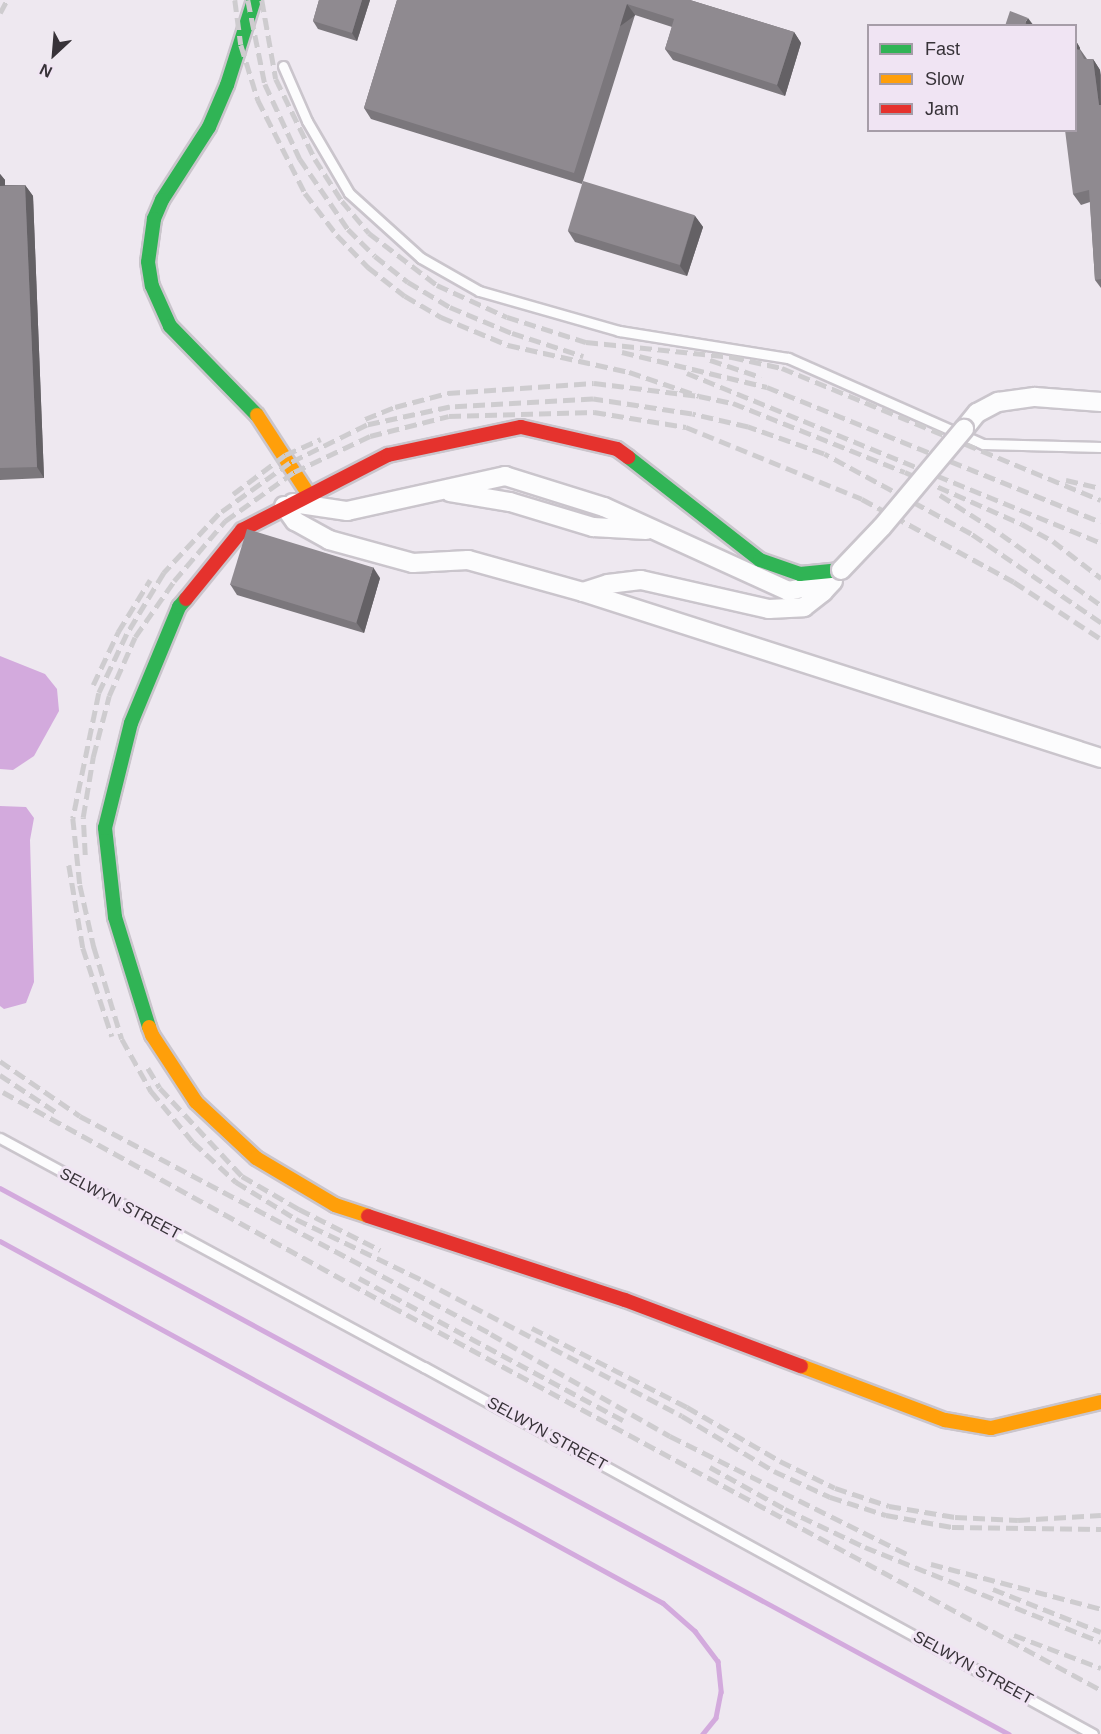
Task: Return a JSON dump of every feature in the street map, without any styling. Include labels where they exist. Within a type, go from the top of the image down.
[{"type":"street","points":[[254,0],[227,86],[209,127],[162,200],[154,219],[148,262],[152,286],[170,326],[253,409],[295,502],[295,521],[329,540],[413,563],[468,560],[583,592],[1101,758]]},
{"type":"street","points":[[583,592],[608,584],[641,580],[769,609],[804,607],[837,576],[882,526],[977,412],[998,402],[1035,397],[1101,402]]},
{"type":"street","points":[[837,576],[800,574],[760,560],[617,449],[521,427],[388,455],[242,530],[179,607],[131,723],[105,828],[115,917],[152,1035],[196,1102],[256,1158],[335,1205],[625,1300],[945,1420],[991,1428],[1101,1402]]},
{"type":"street","points":[[295,502],[347,511],[505,476],[604,507],[788,591],[837,576]]},
{"type":"street","points":[[441,490],[510,502],[593,527],[656,531]]},
{"type":"lane","points":[[283,66],[307,121],[349,193],[421,258],[479,291],[619,331],[788,358],[983,444],[1101,447]]},
{"type":"lane","name":"SELWYN STREET","points":[[0,1138],[424,1367],[1093,1734]]},
{"type":"shaded area","points":[[0,656],[45,674],[57,689],[59,711],[34,756],[13,770],[0,769]]},
{"type":"shaded area","points":[[0,806],[26,807],[34,818],[30,840],[34,982],[26,1003],[4,1009],[0,1006]]},
{"type":"building","points":[[319,0],[362,0],[352,33],[313,21]]},
{"type":"building","points":[[397,0],[690,0],[794,32],[777,85],[665,49],[674,19],[627,4],[574,173],[364,108]]},
{"type":"building","points":[[1010,11],[1028,18],[1025,23],[1027,24],[1006,24]]},
{"type":"building","points":[[1077,49],[1080,50],[1084,59],[1093,59],[1099,105],[1101,105],[1101,279],[1095,280],[1089,190],[1073,194],[1065,132],[1077,132]]},
{"type":"building","points":[[583,181],[695,215],[680,265],[568,231]]},
{"type":"building","points":[[25,185],[37,467],[0,468],[0,186]]},
{"type":"building","points":[[247,529],[373,568],[356,623],[230,584]]},
{"type":"waterway","points":[[0,1188],[1009,1734]]},
{"type":"waterway","points":[[0,1241],[663,1603],[695,1631],[718,1661],[721,1692],[716,1718],[703,1734]]},
{"type":"railway","points":[[0,13],[7,0]]},
{"type":"railway","points":[[235,0],[241,45],[258,100],[305,193],[337,235],[368,267],[405,296],[441,317],[508,345],[629,372],[699,396],[733,403],[905,472],[1022,524],[1053,541],[1101,578]]},
{"type":"railway","points":[[248,0],[265,84],[300,159],[348,229],[375,256],[408,282],[450,307],[512,333],[583,356]]},
{"type":"railway","points":[[262,0],[276,79],[315,159],[342,201],[369,233],[437,285],[507,317],[586,342],[732,357],[782,368],[1101,500]]},
{"type":"railway","points":[[622,352],[767,387],[1101,522]]},
{"type":"railway","points":[[710,360],[761,377]]},
{"type":"railway","points":[[687,373],[1101,543]]},
{"type":"railway","points":[[365,419],[395,407],[448,393],[594,383],[699,396]]},
{"type":"railway","points":[[1101,623],[971,534],[824,454],[748,427],[692,414],[593,399],[450,407],[367,425],[290,463],[219,514],[164,573],[127,634],[99,693],[73,818],[80,885],[94,947],[122,1039],[151,1091],[193,1142],[236,1182],[296,1219],[424,1281],[682,1416],[774,1471],[830,1497],[886,1515],[952,1527],[1101,1529]]},
{"type":"railway","points":[[85,855],[83,817],[93,757],[109,696],[135,637],[174,581],[225,521],[294,472],[370,436],[449,416],[594,412],[686,427],[862,499],[1014,582],[1101,639]]},
{"type":"railway","points":[[233,494],[285,455],[321,439]]},
{"type":"railway","points":[[1066,480],[1101,488]]},
{"type":"railway","points":[[940,495],[1001,534],[1101,605]]},
{"type":"railway","points":[[93,685],[118,632],[150,580]]},
{"type":"railway","points":[[69,865],[83,948],[112,1036]]},
{"type":"railway","points":[[0,1061],[80,1116],[491,1334],[670,1436],[909,1555]]},
{"type":"railway","points":[[148,1068],[160,1088],[242,1176],[299,1209],[380,1250]]},
{"type":"railway","points":[[0,1075],[59,1114]]},
{"type":"railway","points":[[3,1092],[391,1306],[1101,1690]]},
{"type":"railway","points":[[359,1278],[623,1420]]},
{"type":"railway","points":[[532,1328],[687,1407],[780,1461],[835,1488],[889,1506],[955,1517],[1018,1520],[1101,1515]]},
{"type":"railway","points":[[710,1467],[785,1509],[865,1547],[1101,1642]]},
{"type":"railway","points":[[931,1564],[1101,1609]]},
{"type":"railway","points":[[993,1589],[1101,1632]]},
{"type":"railway","points":[[1014,1635],[1101,1668]]},
{"type":"traffic: fast","points":[[254,0],[227,85],[209,127],[162,200],[154,219],[148,262],[152,286],[170,326],[257,415]]},
{"type":"traffic: fast","points":[[628,457],[760,560],[800,574],[841,570]]},
{"type":"traffic: fast","points":[[149,1027],[115,917],[105,828],[131,723],[179,607],[186,599]]},
{"type":"traffic: slow","points":[[257,415],[309,495]]},
{"type":"traffic: slow","points":[[149,1027],[196,1102],[256,1158],[335,1205],[368,1216]]},
{"type":"traffic: slow","points":[[801,1366],[945,1420],[991,1428],[1101,1402]]},
{"type":"traffic: jam","points":[[186,599],[242,530],[388,455],[521,427],[617,449],[628,457]]},
{"type":"traffic: jam","points":[[368,1216],[625,1300],[801,1366]]}]
